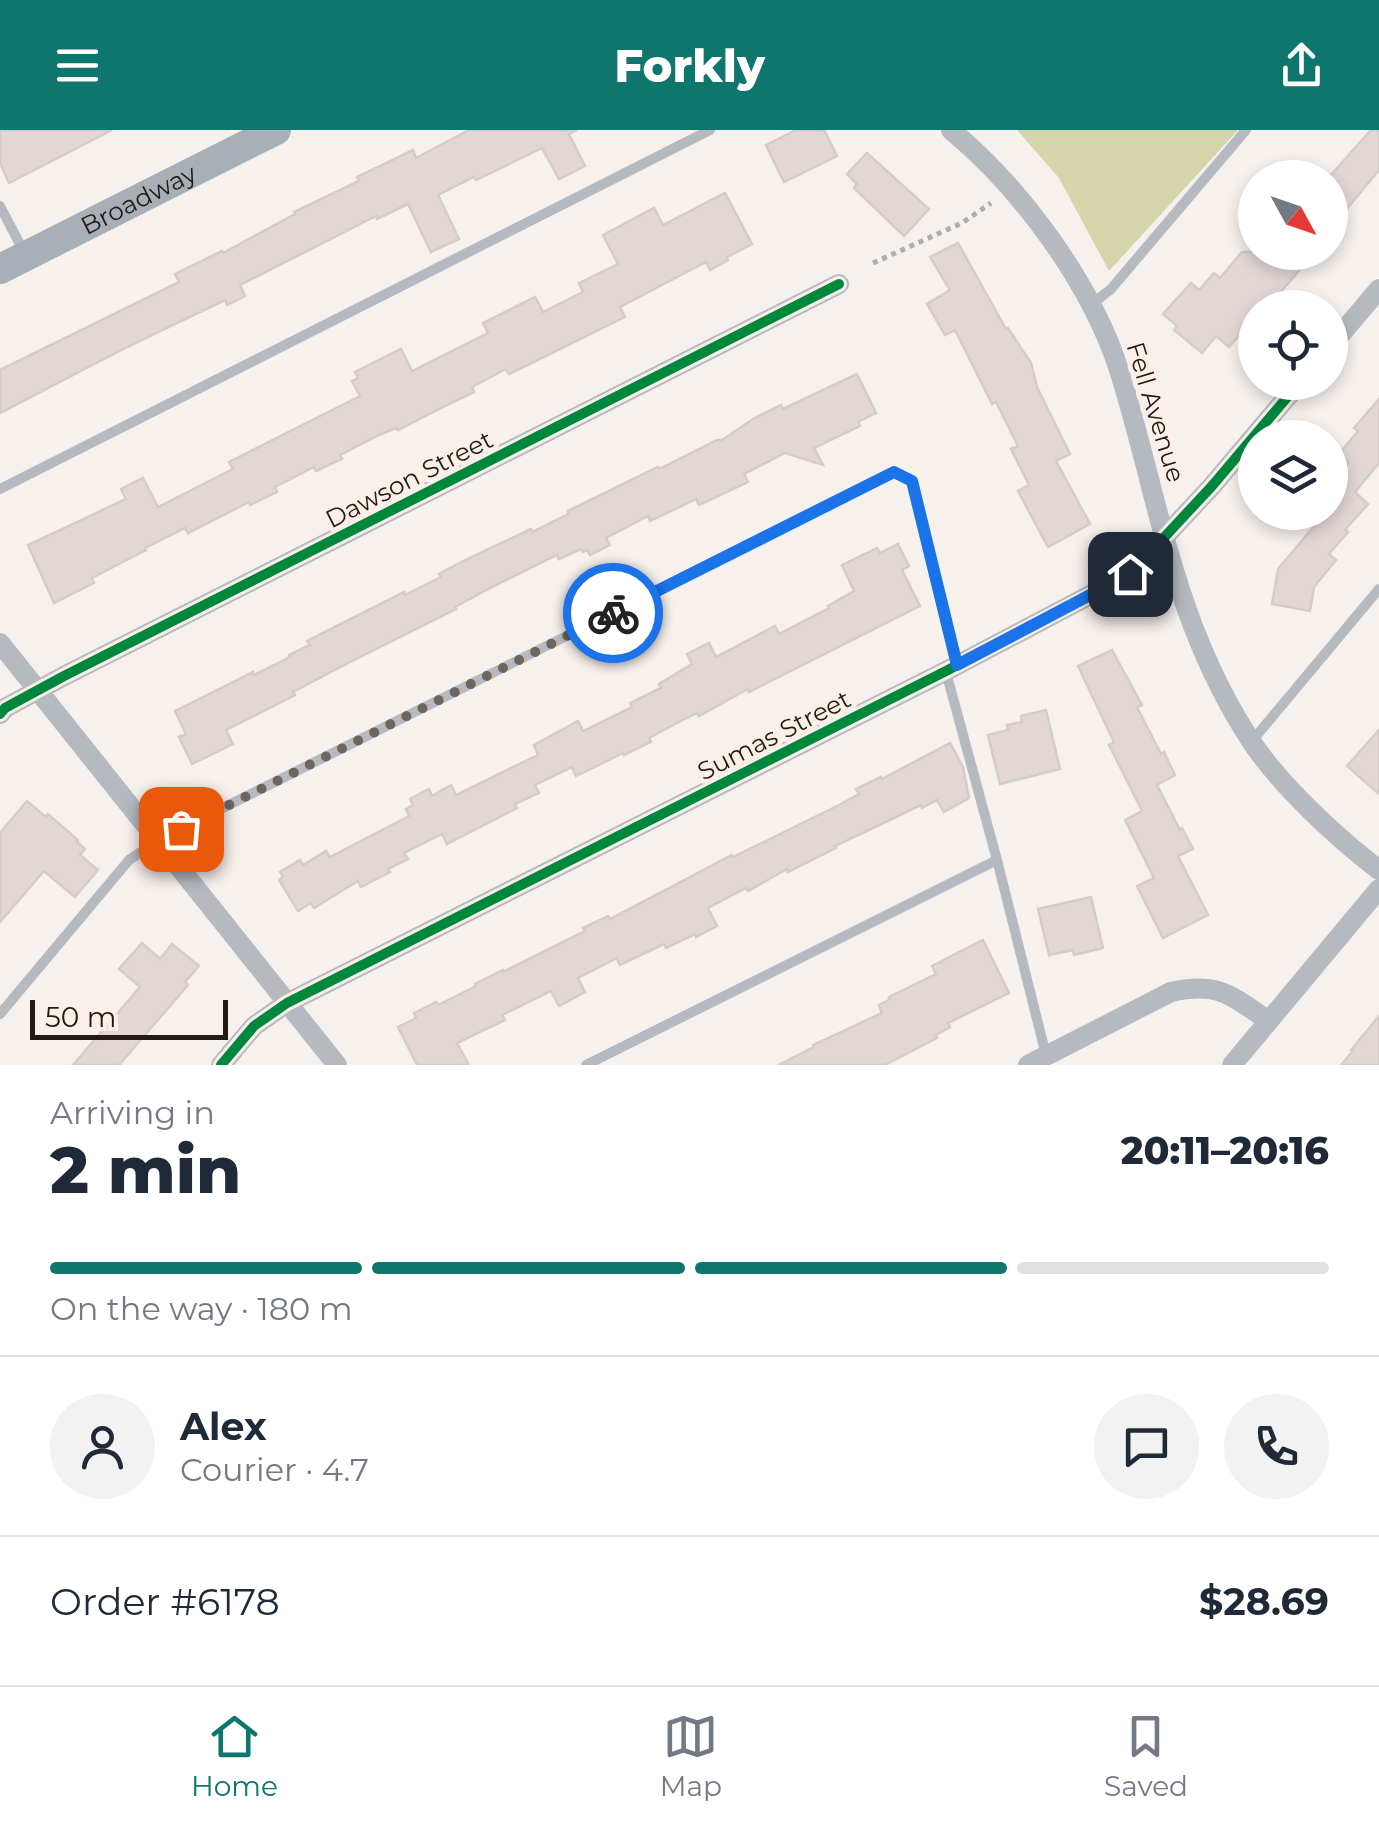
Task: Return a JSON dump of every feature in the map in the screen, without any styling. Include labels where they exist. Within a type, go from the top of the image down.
[{"type":"street","name":"Broadway","points":[[13,263],[276,130]]},
{"type":"street","name":"Fell Avenue","points":[[951,130],[990,164],[1050,239],[1092,304],[1119,369],[1173,570],[1194,630],[1252,742],[1303,802],[1379,870]]},
{"type":"street","name":"Dawson Street","points":[[0,714],[82,667],[839,284]]},
{"type":"street","points":[[1348,325],[1379,288]]},
{"type":"street","name":"Sumas Street","points":[[221,1065],[254,1026],[287,1002],[952,668],[1130,574],[1285,400]]},
{"type":"street","points":[[0,643],[337,1065]]},
{"type":"street","points":[[1232,1065],[1379,889]]},
{"type":"street","points":[[1037,1060],[1171,992],[1194,987],[1216,989],[1268,1022]]},
{"type":"lane","points":[[0,489],[710,130]]},
{"type":"lane","points":[[1092,304],[1111,289],[1246,130]]},
{"type":"lane","points":[[0,206],[13,263]]},
{"type":"lane","points":[[0,1014],[129,860],[157,841],[894,472],[912,481],[997,860],[1037,1060]]},
{"type":"lane","points":[[1252,742],[1379,590]]},
{"type":"lane","points":[[586,1065],[997,860]]},
{"type":"path","points":[[873,263],[962,223],[991,202]]},
{"type":"green space","points":[[1017,130],[1238,130],[1109,271],[1059,178]]},
{"type":"building","points":[[0,130],[112,130],[9,183],[0,163]]},
{"type":"building","points":[[469,130],[577,130],[569,134],[585,166],[559,179],[542,148],[438,195],[459,239],[431,252],[408,204],[377,219],[376,216],[240,285],[245,296],[227,305],[225,300],[0,413],[0,370],[179,282],[175,274],[359,181],[357,177],[413,150],[416,158]]},
{"type":"building","points":[[796,130],[824,130],[837,156],[784,182],[766,145]]},
{"type":"building","points":[[1371,130],[1379,130],[1379,170],[1348,207],[1348,160],[1344,160]]},
{"type":"building","points":[[867,153],[929,209],[904,236],[854,188],[857,184],[847,174]]},
{"type":"building","points":[[725,193],[752,244],[727,257],[728,260],[710,270],[706,262],[620,307],[625,317],[509,374],[506,369],[472,387],[474,392],[398,430],[379,435],[340,455],[342,459],[316,471],[314,467],[250,505],[249,502],[188,533],[185,528],[145,548],[92,578],[94,583],[54,603],[28,545],[126,499],[121,489],[143,478],[158,507],[233,469],[229,462],[360,396],[352,381],[358,378],[355,372],[401,349],[412,371],[488,333],[483,323],[535,297],[543,312],[583,292],[579,283],[618,264],[603,235],[654,208],[663,225]]},
{"type":"building","points":[[958,243],[1006,329],[1031,363],[1037,387],[1070,454],[1056,461],[1090,524],[1048,547],[1018,491],[1029,485],[1011,449],[1018,446],[955,330],[945,335],[927,304],[950,290],[930,257]]},
{"type":"building","points":[[1238,257],[1238,270],[1300,270],[1282,290],[1238,290],[1238,337],[1229,347],[1216,336],[1202,353],[1174,330],[1177,326],[1163,314],[1191,283],[1199,290],[1214,273],[1220,278]]},
{"type":"building","points":[[857,374],[876,413],[858,422],[860,426],[814,448],[823,465],[785,453],[744,474],[748,482],[699,505],[696,499],[650,521],[648,516],[606,538],[610,545],[590,555],[581,549],[559,559],[557,555],[226,730],[233,744],[192,764],[179,737],[186,734],[175,711],[290,657],[310,645],[307,641],[441,577],[439,574],[463,561],[722,440],[781,405],[783,409]]},
{"type":"building","points":[[1379,399],[1379,463],[1355,492],[1368,504],[1348,527],[1348,443],[1358,431],[1354,428]]},
{"type":"building","points":[[1311,530],[1348,532],[1329,554],[1336,560],[1314,587],[1310,611],[1272,604],[1278,569]]},
{"type":"building","points":[[898,544],[909,566],[902,570],[920,606],[749,692],[748,689],[699,716],[697,713],[677,723],[624,755],[576,776],[572,767],[535,785],[539,793],[515,804],[517,808],[447,844],[442,834],[404,853],[408,859],[388,869],[390,872],[361,887],[358,881],[314,908],[311,903],[298,911],[279,880],[283,877],[280,872],[300,860],[303,865],[326,851],[330,857],[409,816],[406,809],[413,805],[410,799],[429,789],[432,796],[451,785],[456,795],[538,755],[534,745],[578,721],[583,731],[632,707],[630,703],[661,688],[659,684],[692,664],[687,654],[709,643],[716,657],[775,626],[779,634],[829,608],[854,591],[842,565],[877,548],[880,553]]},
{"type":"building","points":[[1112,650],[1142,705],[1137,707],[1175,775],[1157,785],[1193,849],[1178,856],[1208,915],[1163,938],[1137,886],[1154,878],[1125,820],[1142,811],[1109,745],[1114,742],[1078,666]]},
{"type":"building","points":[[1046,710],[1060,769],[1000,784],[988,735],[1022,722],[1021,716]]},
{"type":"building","points":[[1379,730],[1379,794],[1347,766]]},
{"type":"building","points":[[950,743],[963,767],[969,798],[944,812],[937,800],[922,808],[921,805],[748,891],[746,888],[708,908],[717,926],[666,948],[664,944],[620,965],[617,958],[578,978],[585,992],[559,1006],[551,991],[502,1015],[505,1020],[457,1043],[469,1065],[417,1065],[398,1027],[416,1018],[414,1013],[436,1002],[438,1005],[585,931],[583,928],[608,916],[610,919],[839,805],[859,794],[856,789]]},
{"type":"building","points":[[27,801],[78,840],[85,849],[80,855],[98,870],[75,897],[44,871],[0,922],[0,833]]},
{"type":"building","points":[[1091,897],[1103,948],[1074,955],[1073,950],[1049,955],[1038,909]]},
{"type":"building","points":[[983,940],[1009,993],[948,1023],[950,1027],[937,1038],[885,1065],[778,1065],[882,1013],[879,1005],[889,997],[936,974],[932,966]]},
{"type":"building","points":[[142,943],[160,959],[172,944],[199,966],[185,982],[188,985],[119,1065],[73,1065],[140,987],[119,969]]},
{"type":"building","points":[[1379,1016],[1379,1065],[1341,1065],[1351,1050]]},
{"type":"cycle path","points":[[0,714],[64,676],[839,284]]},
{"type":"cycle path","points":[[221,1065],[254,1026],[287,1003],[1130,574],[1285,400]]},
{"type":"way so far","points":[[181,829],[613,613]]},
{"type":"route","points":[[613,613],[894,472],[912,481],[957,665],[1130,574]]}]
